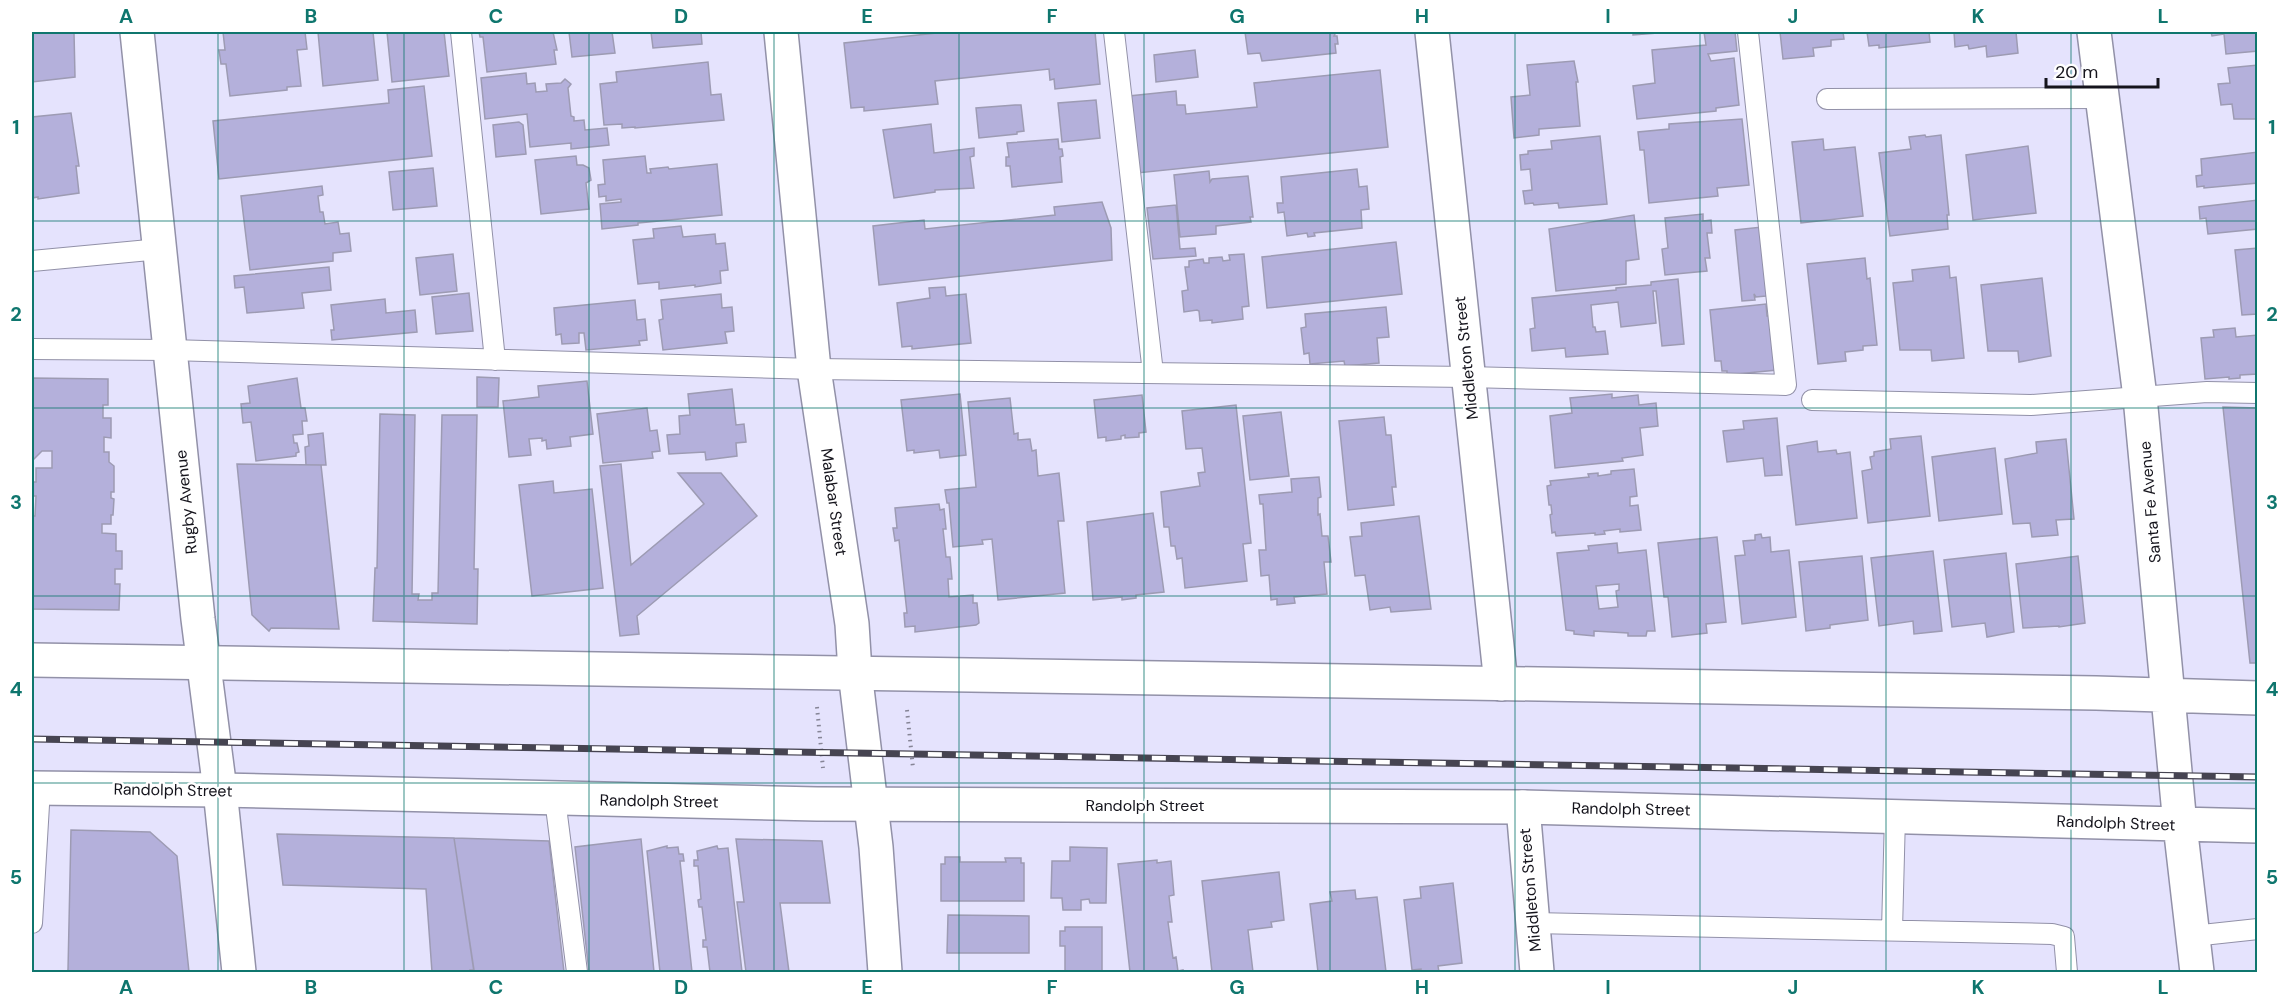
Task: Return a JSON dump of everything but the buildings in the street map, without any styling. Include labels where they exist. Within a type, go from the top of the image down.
[{"type":"street","name":"Rugby Avenue","points":[[137,32],[203,664],[220,790],[239,972]]},
{"type":"street","name":"Malabar Street","points":[[781,32],[814,369],[852,624],[855,672],[876,847],[885,972]]},
{"type":"street","name":"Middleton Street","points":[[1432,32],[1501,684]]},
{"type":"street","name":"Santa Fe Avenue","points":[[2094,32],[2140,397],[2180,825],[2197,972]]},
{"type":"street","points":[[32,660],[2168,694],[2258,698]]},
{"type":"street","name":"Randolph Street","points":[[36,788],[871,804],[1523,807],[2258,826]]},
{"type":"street","name":"Middleton Street","points":[[1523,807],[1537,972]]},
{"type":"lane","points":[[461,32],[495,360]]},
{"type":"lane","points":[[1114,32],[1153,373]]},
{"type":"lane","points":[[32,349],[170,350],[814,369],[1468,377],[1785,385],[1748,32]]},
{"type":"lane","points":[[1827,99],[2101,98]]},
{"type":"lane","points":[[32,261],[160,249]]},
{"type":"lane","points":[[1812,400],[2031,405],[2207,392],[2258,393]]},
{"type":"lane","points":[[32,923],[36,788]]},
{"type":"lane","points":[[555,799],[577,972]]},
{"type":"lane","points":[[1892,930],[1895,816]]},
{"type":"lane","points":[[1533,923],[2052,934],[2064,938],[2067,972]]},
{"type":"lane","points":[[2193,936],[2258,929]]},
{"type":"path","points":[[907,706],[913,774]]},
{"type":"path","points":[[817,707],[823,771]]},
{"type":"railway","points":[[32,739],[2258,777]]}]
